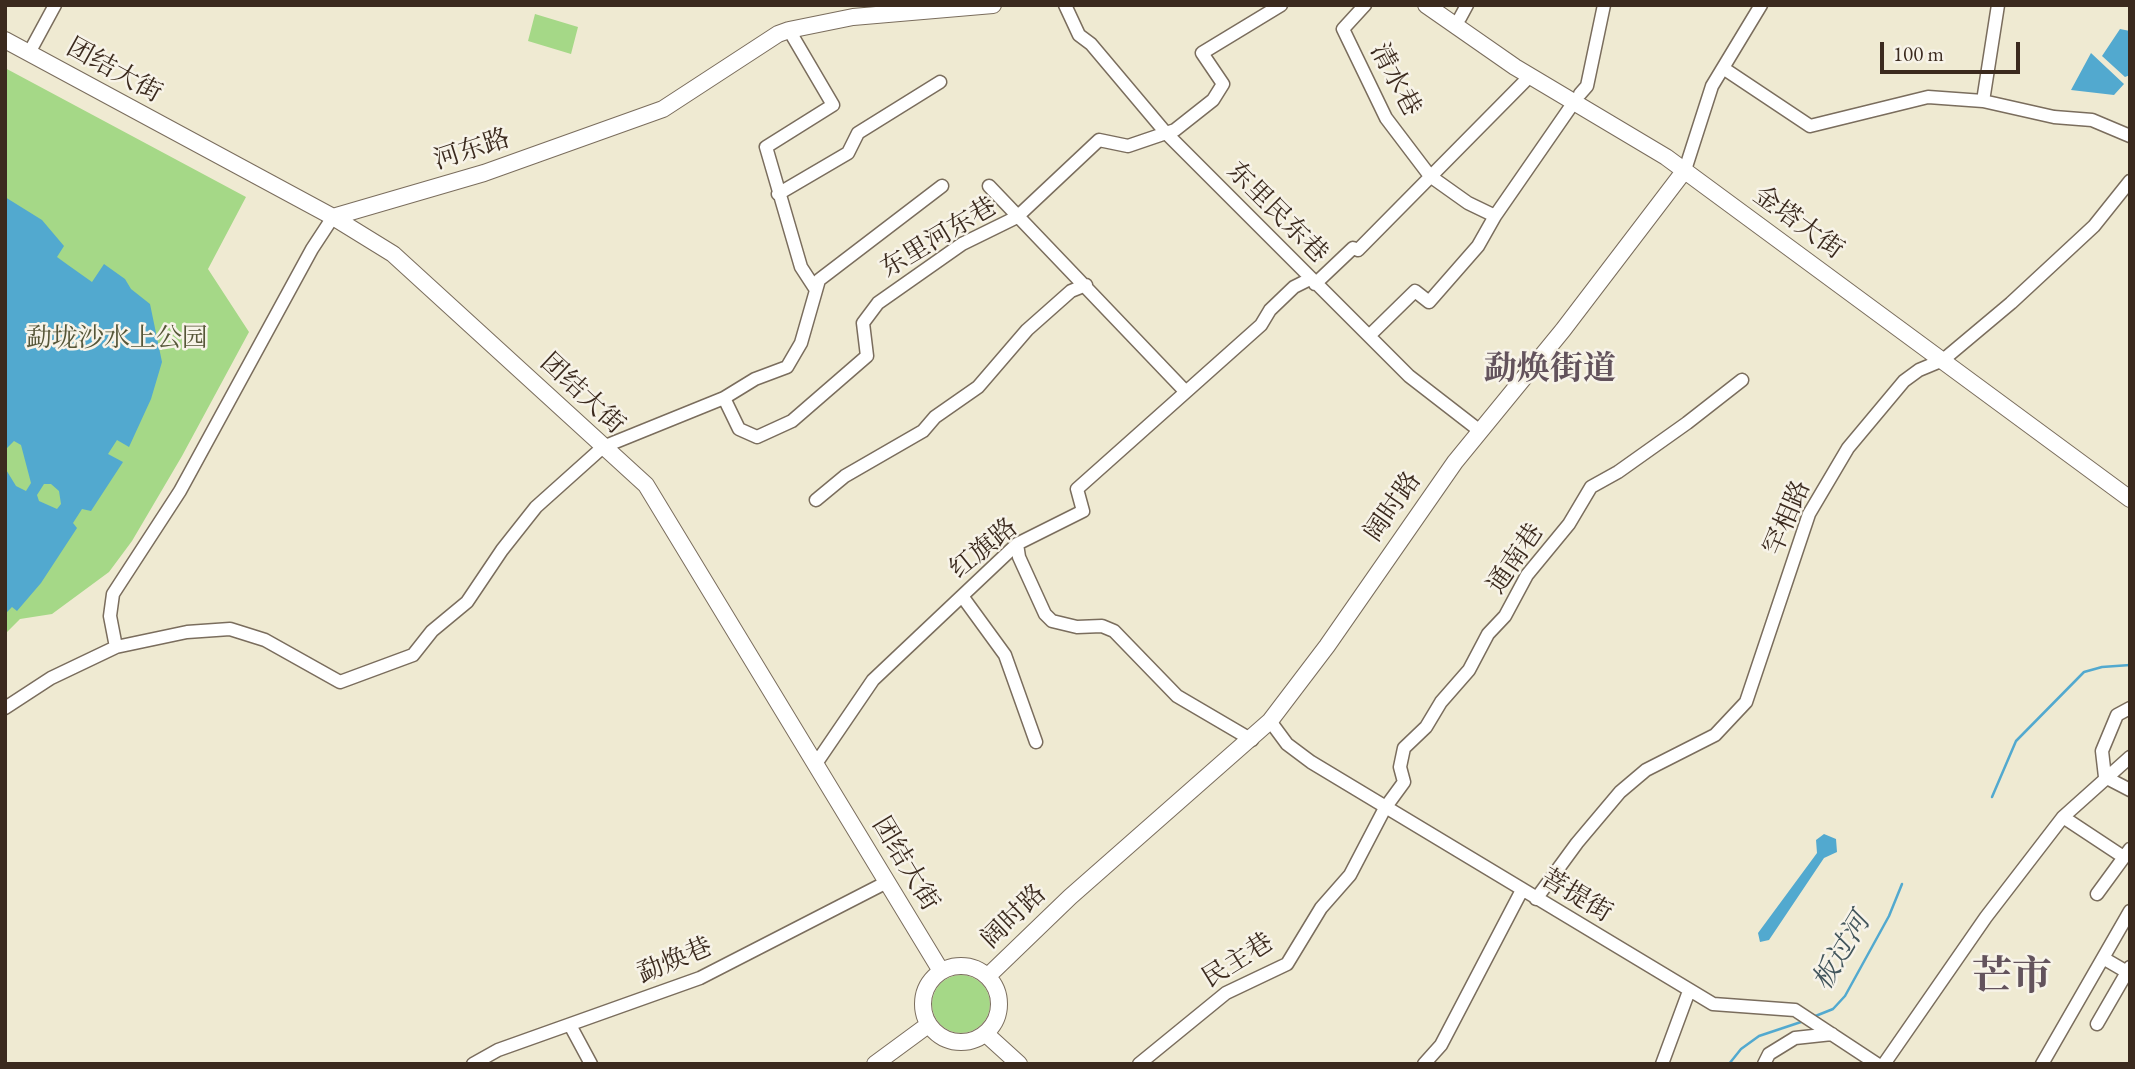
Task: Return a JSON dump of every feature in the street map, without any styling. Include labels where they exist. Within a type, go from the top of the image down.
[{"type":"main road","name":"河东路","points":[[333,217],[484,173],[663,108],[778,34],[789,30],[853,17],[993,5]]},
{"type":"main road","name":"金塔大街","points":[[1426,5],[1530,76],[1577,98]]},
{"type":"main road","name":"金塔大街","points":[[1442,5],[1464,12],[1577,98],[1687,166],[1947,357],[2130,487]]},
{"type":"main road","name":"团结大街","points":[[5,40],[333,217],[393,254],[646,485],[941,971]]},
{"type":"main road","name":"阔时路","points":[[988,976],[1070,897],[1252,740],[1270,721],[1327,646],[1455,462],[1663,202],[1687,166]]},
{"type":"main road","name":"金塔大街","points":[[1947,357],[2130,499]]},
{"type":"main road","points":[[966,966],[988,976],[999,999],[994,1024],[986,1034],[975,1040],[949,1041],[928,1025],[923,1001],[932,979],[941,971],[966,966]]},
{"type":"main road","points":[[876,1064],[928,1025]]},
{"type":"main road","points":[[986,1034],[1019,1064]]},
{"type":"street","points":[[29,53],[55,5]]},
{"type":"street","name":"东里民东巷","points":[[1065,5],[1079,35],[1091,44],[1166,133],[1409,376],[1480,431]]},
{"type":"street","name":"东里河东巷","points":[[724,398],[740,429],[757,437],[792,421],[867,356],[863,323],[878,303],[962,244],[1017,217],[1099,140],[1128,146],[1175,130],[1213,100],[1223,84],[1202,53],[1281,5]]},
{"type":"street","name":"清水巷","points":[[1365,5],[1343,29],[1386,118],[1430,177],[1468,203],[1494,216]]},
{"type":"street","points":[[1370,335],[1415,291],[1429,302],[1478,246],[1494,216],[1587,86],[1604,5]]},
{"type":"street","name":"阔时路","points":[[1687,166],[1712,86],[1761,5]]},
{"type":"street","points":[[1983,101],[1998,5]]},
{"type":"street","points":[[789,30],[833,105],[766,147],[801,267],[816,290]]},
{"type":"street","points":[[1723,68],[1810,126],[1928,97],[1983,101],[2054,117],[2092,120],[2130,136]]},
{"type":"street","points":[[1313,282],[1353,248],[1358,250],[1530,76]]},
{"type":"street","points":[[778,194],[848,153],[858,133],[940,82]]},
{"type":"street","name":"罕相路","points":[[1536,899],[1577,843],[1620,792],[1646,770],[1715,734],[1746,702],[1809,514],[1848,448],[1904,381],[1919,370],[1947,357],[2011,303],[2094,226],[2130,181]]},
{"type":"street","points":[[5,708],[51,678],[116,646],[187,632],[230,629],[265,640],[340,682],[373,672],[412,655],[432,631],[467,603],[502,550],[536,507],[603,447],[724,398],[755,379],[787,367],[801,343],[820,280],[942,186]]},
{"type":"street","points":[[989,186],[1184,390]]},
{"type":"street","points":[[116,646],[110,616],[113,594],[180,491],[312,249],[333,217]]},
{"type":"street","name":"红旗路","points":[[815,765],[873,680],[1017,544],[1083,512],[1077,489],[1184,390],[1261,325],[1270,310],[1294,288],[1313,282]]},
{"type":"street","points":[[816,500],[845,476],[923,431],[936,417],[978,387],[1027,330],[1071,291],[1086,285]]},
{"type":"street","name":"通南巷","points":[[1385,808],[1404,782],[1400,767],[1404,748],[1426,727],[1441,702],[1469,670],[1488,635],[1505,616],[1527,575],[1569,524],[1591,487],[1618,472],[1742,380]]},
{"type":"street","points":[[1017,544],[1019,557],[1045,614],[1059,624],[1077,627],[1102,626],[1114,631],[1177,696],[1252,740]]},
{"type":"street","points":[[962,596],[1005,655],[1036,742]]},
{"type":"street","points":[[2105,777],[2102,751],[2117,715],[2130,708]]},
{"type":"street","name":"菩提街","points":[[1270,721],[1287,744],[1311,762],[1689,991],[1722,1006],[1795,1010],[1877,1064]]},
{"type":"street","points":[[1884,1064],[1986,917],[2063,817],[2130,757]]},
{"type":"street","points":[[2105,777],[2130,790]]},
{"type":"street","name":"民主巷","points":[[1139,1064],[1226,993],[1287,964],[1321,908],[1350,875],[1385,808]]},
{"type":"street","points":[[2063,817],[2126,852],[2097,894]]},
{"type":"street","name":"勐焕巷","points":[[473,1064],[498,1050],[700,978],[887,882]]},
{"type":"street","points":[[1424,1064],[1441,1045],[1522,890]]},
{"type":"street","points":[[2042,1064],[2130,911]]},
{"type":"street","points":[[2097,1024],[2129,970],[2103,958]]},
{"type":"street","points":[[1662,1064],[1689,991]]},
{"type":"street","points":[[570,1026],[592,1064]]},
{"type":"street","points":[[1764,1064],[1769,1054],[1795,1038],[1827,1032]]},
{"type":"green space","points":[[535,14],[578,27],[571,54],[528,41]]},
{"type":"green space","name":"勐垅沙水上公园","points":[[5,68],[246,197],[208,269],[249,332],[182,456],[132,541],[109,572],[52,614],[20,619],[5,634]]},
{"type":"green space","points":[[955,975],[967,975],[977,979],[986,988],[990,1010],[982,1025],[967,1033],[955,1033],[945,1029],[936,1020],[932,1010],[932,998],[936,988],[945,979]]},
{"type":"water","points":[[2120,29],[2130,31],[2130,75],[2125,77],[2102,56]]},
{"type":"water","points":[[2091,53],[2124,84],[2114,95],[2071,90]]},
{"type":"water","points":[[5,197],[42,220],[64,246],[57,257],[92,282],[104,264],[125,279],[131,289],[150,304],[162,362],[151,399],[129,447],[117,440],[108,454],[123,462],[91,511],[82,509],[73,523],[77,528],[41,583],[17,611],[12,607],[5,614],[5,468],[16,486],[26,491],[31,483],[21,445],[14,441],[5,450]],"holes":[[[44,484],[51,484],[59,491],[61,504],[57,509],[39,501],[37,495]]]},
{"type":"water","points":[[1824,834],[1836,839],[1837,852],[1824,858],[1769,940],[1760,942],[1758,933],[1817,853],[1816,840]]},
{"type":"waterway","name":"板过河","points":[[1992,797],[2016,741],[2084,672],[2102,667],[2130,665]]},
{"type":"waterway","name":"板过河","points":[[1813,1017],[1833,1009],[1845,996],[1889,916],[1902,884]]},
{"type":"waterway","name":"板过河","points":[[1729,1064],[1741,1049],[1759,1036],[1804,1021]]},
{"type":"district","name":"勐焕街道","points":[[1550,370]]},
{"type":"district","name":"芒市","points":[[2012,978]]}]
